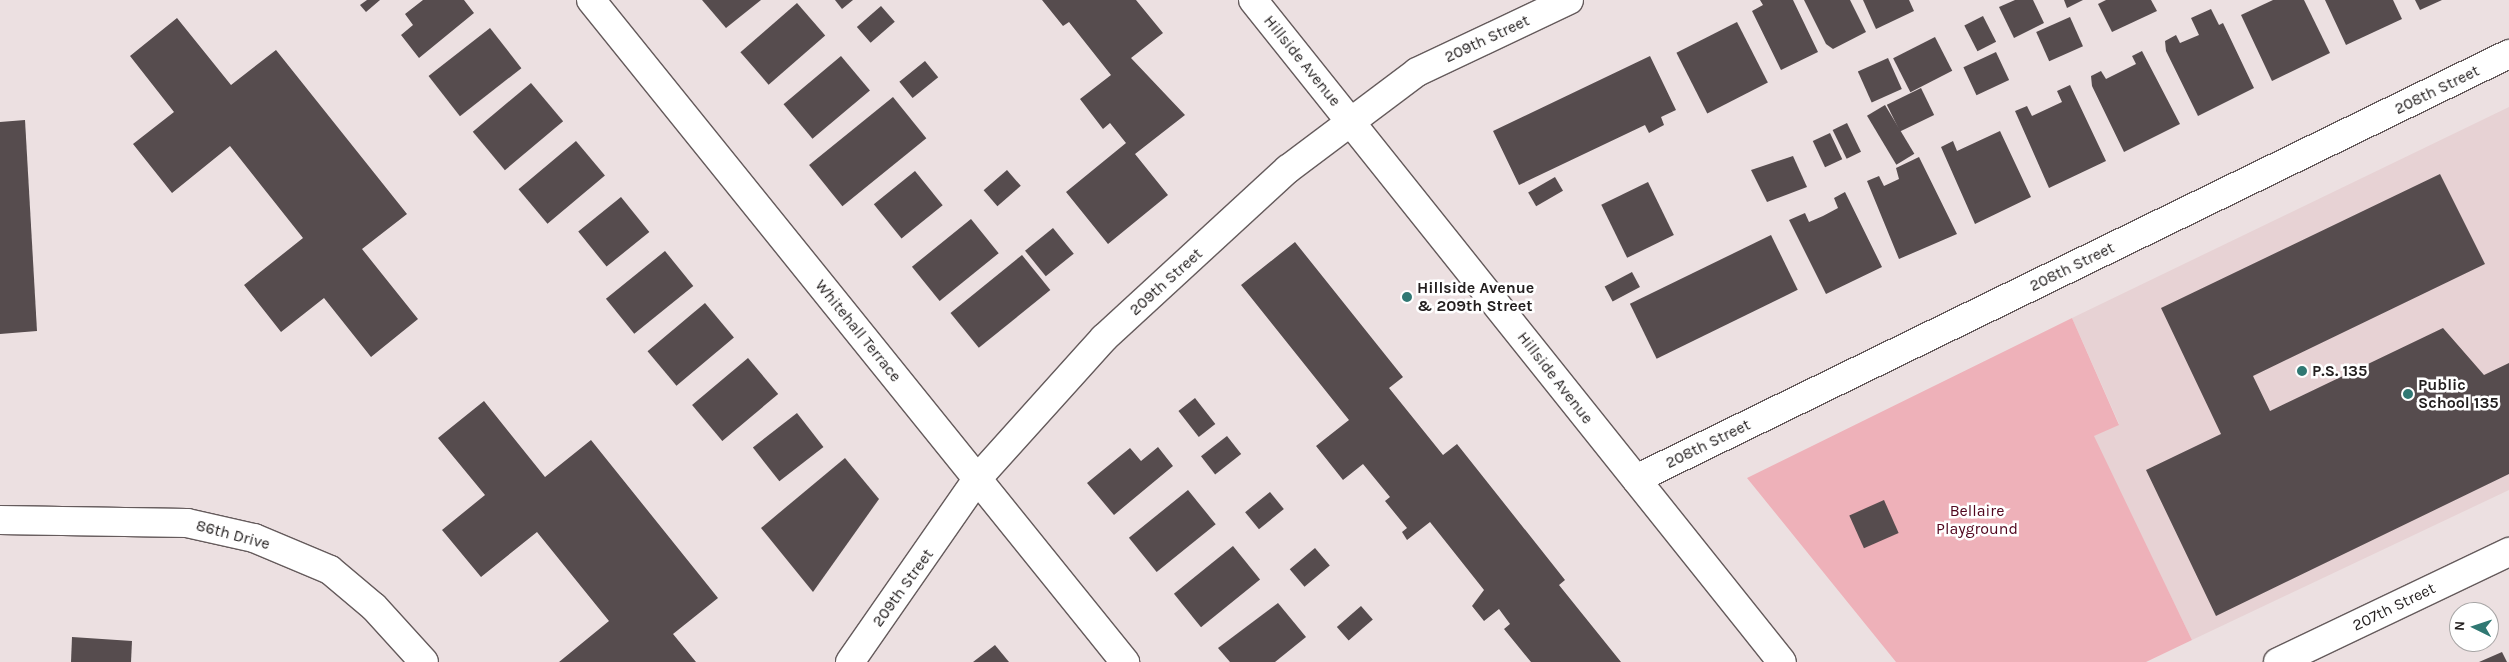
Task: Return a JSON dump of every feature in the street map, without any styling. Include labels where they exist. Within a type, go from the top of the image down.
[{"type":"street","name":"Whitehall Terrace","points":[[591,0],[1125,662]]},
{"type":"street","name":"Hillside Avenue","points":[[1253,0],[1782,662]]},
{"type":"street","name":"209th Street","points":[[850,662],[977,479],[1104,338],[1288,169],[1417,72],[1569,0]]},
{"type":"street","name":"208th Street","points":[[1636,479],[2509,54]]},
{"type":"street","name":"86th Drive","points":[[0,520],[187,523],[254,538],[330,570],[374,607],[424,662]]},
{"type":"street","name":"207th Street","points":[[2278,662],[2509,552]]},
{"type":"shaded area","name":"P.S. 135","points":[[2509,107],[2509,490],[2192,640],[2093,436],[2119,424],[2072,318]]},
{"type":"green space","name":"Bellaire Playground","points":[[2072,318],[2119,425],[2094,436],[2192,640],[2146,662],[1896,662],[1747,478]]},
{"type":"building","points":[[367,0],[380,0],[366,12],[360,5]]},
{"type":"building","points":[[423,0],[464,0],[474,13],[419,58],[401,35],[413,25],[405,14]]},
{"type":"building","points":[[702,0],[761,0],[726,28]]},
{"type":"building","points":[[835,0],[853,0],[842,9]]},
{"type":"building","points":[[1042,0],[1136,0],[1163,33],[1131,58],[1185,115],[1135,154],[1168,195],[1108,244],[1066,192],[1126,143],[1110,123],[1103,129],[1080,99],[1111,75],[1069,22],[1063,26]]},
{"type":"building","points":[[1760,0],[1793,0],[1818,52],[1781,70],[1752,11],[1763,5]]},
{"type":"building","points":[[1804,0],[1850,0],[1866,32],[1833,49],[1826,44]]},
{"type":"building","points":[[1863,0],[1909,0],[1914,11],[1876,29]]},
{"type":"building","points":[[2015,0],[2033,0],[2044,23],[2014,38],[1999,7]]},
{"type":"building","points":[[2064,0],[2083,0],[2067,8]]},
{"type":"building","points":[[2106,0],[2151,0],[2157,11],[2112,32],[2098,4]]},
{"type":"building","points":[[2273,0],[2304,0],[2330,53],[2272,81],[2241,15]]},
{"type":"building","points":[[2325,0],[2393,0],[2402,19],[2346,45]]},
{"type":"building","points":[[2415,0],[2442,0],[2420,10]]},
{"type":"building","points":[[797,3],[825,35],[769,85],[740,52]]},
{"type":"building","points":[[881,6],[895,22],[871,43],[857,27]]},
{"type":"building","points":[[2211,9],[2219,25],[2223,23],[2254,88],[2198,116],[2166,51],[2165,41],[2176,35],[2180,43],[2199,35],[2191,18]]},
{"type":"building","points":[[1983,16],[1996,42],[1977,51],[1964,26]]},
{"type":"building","points":[[2070,17],[2083,46],[2049,61],[2036,32]]},
{"type":"building","points":[[177,18],[231,85],[276,50],[407,214],[362,249],[418,319],[371,357],[324,298],[281,332],[244,285],[303,238],[230,146],[172,193],[133,144],[174,112],[130,56]]},
{"type":"building","points":[[1737,22],[1768,83],[1707,113],[1676,53]]},
{"type":"building","points":[[490,28],[521,68],[460,116],[429,76]]},
{"type":"building","points":[[1935,37],[1952,71],[1910,92],[1893,58]]},
{"type":"building","points":[[2142,51],[2180,124],[2124,152],[2092,86],[2091,76],[2101,71],[2106,79],[2136,64],[2132,56]]},
{"type":"building","points":[[1996,52],[2009,80],[1976,95],[1963,67]]},
{"type":"building","points":[[841,56],[870,90],[812,139],[784,104]]},
{"type":"building","points":[[1650,56],[1676,110],[1661,117],[1664,125],[1649,133],[1645,125],[1519,185],[1493,131]]},
{"type":"building","points":[[1888,58],[1902,89],[1872,102],[1858,71]]},
{"type":"building","points":[[925,61],[938,77],[913,98],[899,82]]},
{"type":"building","points":[[531,83],[563,121],[505,170],[473,132]]},
{"type":"building","points":[[2070,85],[2106,161],[2049,188],[2015,111],[2027,106],[2032,116],[2062,102],[2057,91]]},
{"type":"building","points":[[1921,88],[1934,115],[1900,132],[1887,105]]},
{"type":"building","points":[[893,97],[926,138],[842,206],[809,165]]},
{"type":"building","points":[[1885,105],[1914,154],[1896,165],[1867,116]]},
{"type":"building","points":[[25,120],[37,331],[0,334],[0,122]]},
{"type":"building","points":[[1847,123],[1861,152],[1847,159],[1833,130]]},
{"type":"building","points":[[2000,131],[2031,197],[1975,224],[1941,147],[1953,141],[1957,151]]},
{"type":"building","points":[[1830,133],[1842,159],[1825,167],[1813,141]]},
{"type":"building","points":[[576,141],[605,175],[547,224],[519,189]]},
{"type":"building","points":[[1793,156],[1807,187],[1767,202],[1751,170]]},
{"type":"building","points":[[1919,157],[1957,234],[1899,259],[1867,181],[1879,176],[1884,186],[1899,179],[1896,168]]},
{"type":"building","points":[[1007,170],[1021,186],[997,206],[984,190]]},
{"type":"building","points":[[915,171],[943,205],[902,239],[874,204]]},
{"type":"building","name":"P.S. 135","points":[[2440,174],[2485,264],[2253,376],[2270,411],[2443,328],[2484,375],[2509,363],[2509,474],[2216,616],[2146,470],[2221,434],[2161,308]]},
{"type":"building","points":[[1555,177],[1563,191],[1536,206],[1528,192]]},
{"type":"building","points":[[1648,182],[1674,235],[1627,258],[1601,205]]},
{"type":"building","points":[[1845,192],[1882,267],[1826,294],[1789,220],[1805,213],[1809,222],[1823,216],[1838,208],[1834,198]]},
{"type":"building","points":[[621,197],[649,232],[607,267],[578,232]]},
{"type":"building","points":[[971,219],[999,253],[940,301],[912,267]]},
{"type":"building","points":[[1053,228],[1074,254],[1046,276],[1025,251]]},
{"type":"building","points":[[1771,235],[1798,290],[1657,359],[1630,304]]},
{"type":"building","points":[[1295,242],[1403,377],[1389,388],[1443,455],[1457,444],[1565,580],[1559,585],[1621,662],[1531,662],[1504,629],[1510,624],[1499,609],[1484,621],[1472,606],[1484,590],[1430,522],[1407,540],[1402,532],[1407,528],[1385,501],[1390,497],[1363,464],[1343,480],[1316,446],[1349,420],[1241,285]]},
{"type":"building","points":[[665,251],[693,286],[634,334],[606,299]]},
{"type":"building","points":[[1022,255],[1050,290],[979,348],[951,313]]},
{"type":"building","points":[[1632,272],[1640,287],[1613,302],[1605,287]]},
{"type":"building","points":[[705,303],[734,337],[676,386],[648,351]]},
{"type":"building","points":[[748,358],[778,394],[722,441],[692,405]]},
{"type":"building","points":[[1195,398],[1215,424],[1199,437],[1178,411]]},
{"type":"building","points":[[484,401],[545,477],[591,440],[718,598],[673,634],[696,662],[559,662],[609,621],[537,532],[481,577],[442,530],[485,495],[438,438]]},
{"type":"building","points":[[797,413],[823,447],[779,481],[753,447]]},
{"type":"building","points":[[1227,436],[1241,454],[1215,474],[1201,456]]},
{"type":"building","points":[[1158,447],[1173,466],[1114,515],[1087,483],[1130,448],[1141,461]]},
{"type":"building","points":[[845,458],[879,499],[813,592],[761,528]]},
{"type":"building","points":[[1188,490],[1216,524],[1157,572],[1129,538]]},
{"type":"building","points":[[1270,492],[1284,509],[1259,529],[1245,512]]},
{"type":"building","points":[[1884,500],[1899,533],[1864,548],[1849,515]]},
{"type":"building","points":[[1233,546],[1260,579],[1201,627],[1174,594]]},
{"type":"building","points":[[1315,548],[1330,566],[1305,587],[1290,569]]},
{"type":"building","points":[[1278,603],[1306,637],[1275,662],[1230,662],[1218,648]]},
{"type":"building","points":[[1361,606],[1373,620],[1349,641],[1337,627]]},
{"type":"building","points":[[72,637],[132,641],[131,662],[71,662]]},
{"type":"building","points":[[995,645],[1009,662],[973,662]]},
{"type":"building","points":[[2502,652],[2507,662],[2479,662]]},
{"type":"place","name":"Hillside Avenue & 209th Street","points":[[1407,297]]},
{"type":"place","name":"P.S. 135","points":[[2302,371]]},
{"type":"place","name":"Public School 135","points":[[2408,394]]}]
